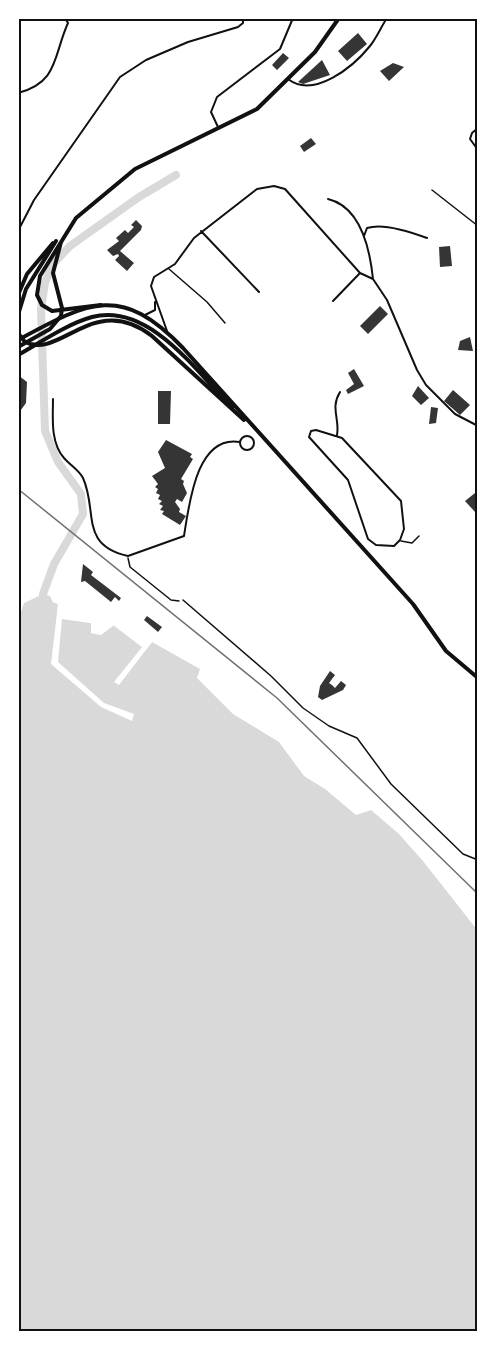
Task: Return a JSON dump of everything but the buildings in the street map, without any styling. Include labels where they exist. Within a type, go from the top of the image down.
[{"type":"main road","points":[[339,18],[315,52],[257,109],[135,169],[76,218],[61,238],[37,284],[37,295],[45,308],[56,311],[117,305],[145,315],[167,331],[413,604],[453,658],[478,678]]},
{"type":"main road","points":[[18,295],[27,274],[61,238]]},
{"type":"main road","points":[[18,347],[50,329],[59,321],[62,308],[53,273],[61,238]]},
{"type":"main road","points":[[18,315],[26,289],[56,241]]},
{"type":"main road","points":[[18,340],[68,311]]},
{"type":"main road","points":[[20,354],[63,331],[99,316],[137,320],[167,341],[246,421]]},
{"type":"main road","points":[[18,333],[22,340],[32,346],[47,344],[95,322],[115,321],[135,325],[152,336],[246,421]]},
{"type":"street","points":[[18,93],[42,84],[53,69],[60,40],[68,23],[65,18]]},
{"type":"street","points":[[18,231],[39,191],[120,77],[146,60],[188,42],[238,27],[243,23],[243,18]]},
{"type":"street","points":[[219,129],[211,112],[217,97],[280,49],[292,18]]},
{"type":"street","points":[[288,79],[303,87],[335,75],[370,46],[387,18]]},
{"type":"street","points":[[478,128],[470,138],[478,150]]},
{"type":"street","points":[[167,331],[155,299],[152,280],[156,274],[169,268],[182,257],[201,231],[257,189],[274,186],[293,196],[322,233],[360,273],[374,279]]},
{"type":"street","points":[[328,199],[340,202],[347,208],[364,236],[374,279],[387,300],[421,378],[455,414],[478,426]]},
{"type":"street","points":[[364,236],[367,228],[373,226],[399,229],[427,238]]},
{"type":"street","points":[[201,231],[259,292]]},
{"type":"street","points":[[333,301],[360,273]]},
{"type":"street","points":[[145,315],[154,310],[155,299]]},
{"type":"street","points":[[338,435],[339,422],[334,408],[340,392]]},
{"type":"street","points":[[53,399],[55,437],[61,454],[82,476],[89,500],[93,532],[106,545],[128,556],[184,537],[199,470],[219,444],[229,440],[240,442]]},
{"type":"street","points":[[314,430],[338,435],[401,501],[404,529],[400,540],[388,548],[376,545],[368,539],[348,480],[309,437],[314,430]]},
{"type":"street","points":[[252,439],[259,435]]},
{"type":"street","points":[[244,436],[252,439],[253,446],[248,450],[242,449],[240,442],[244,436]]},
{"type":"street","points":[[361,548],[368,539]]},
{"type":"lane","points":[[432,190],[478,226]]},
{"type":"lane","points":[[169,268],[207,302],[225,323]]},
{"type":"lane","points":[[400,540],[412,543],[419,536]]},
{"type":"lane","points":[[183,600],[271,676],[310,714],[357,738],[391,784],[463,854],[478,860]]},
{"type":"path","points":[[128,556],[130,567],[171,600],[183,600]]},
{"type":"shaded area","points":[[43,594],[50,596],[53,602],[58,604],[57,618],[91,623],[91,633],[101,635],[113,625],[146,650],[152,642],[200,669],[197,678],[233,714],[279,742],[304,776],[325,789],[356,815],[371,810],[399,834],[478,931],[478,1331],[18,1331],[18,612],[21,612],[24,603]]},
{"type":"pier","points":[[51,593],[61,603],[60,615],[92,621],[94,631],[100,632],[114,622],[146,646],[150,640],[152,642],[119,685],[114,682],[142,647],[114,625],[101,635],[91,633],[91,623],[62,619],[58,662],[104,703],[134,714],[132,721],[101,707],[51,664],[58,604],[53,602]]},
{"type":"waterway","points":[[43,594],[54,564],[83,514],[81,494],[58,462],[45,431],[41,309],[45,283],[52,265],[70,246],[139,197],[176,175]]},
{"type":"railway","points":[[18,489],[277,698],[478,894]]}]
